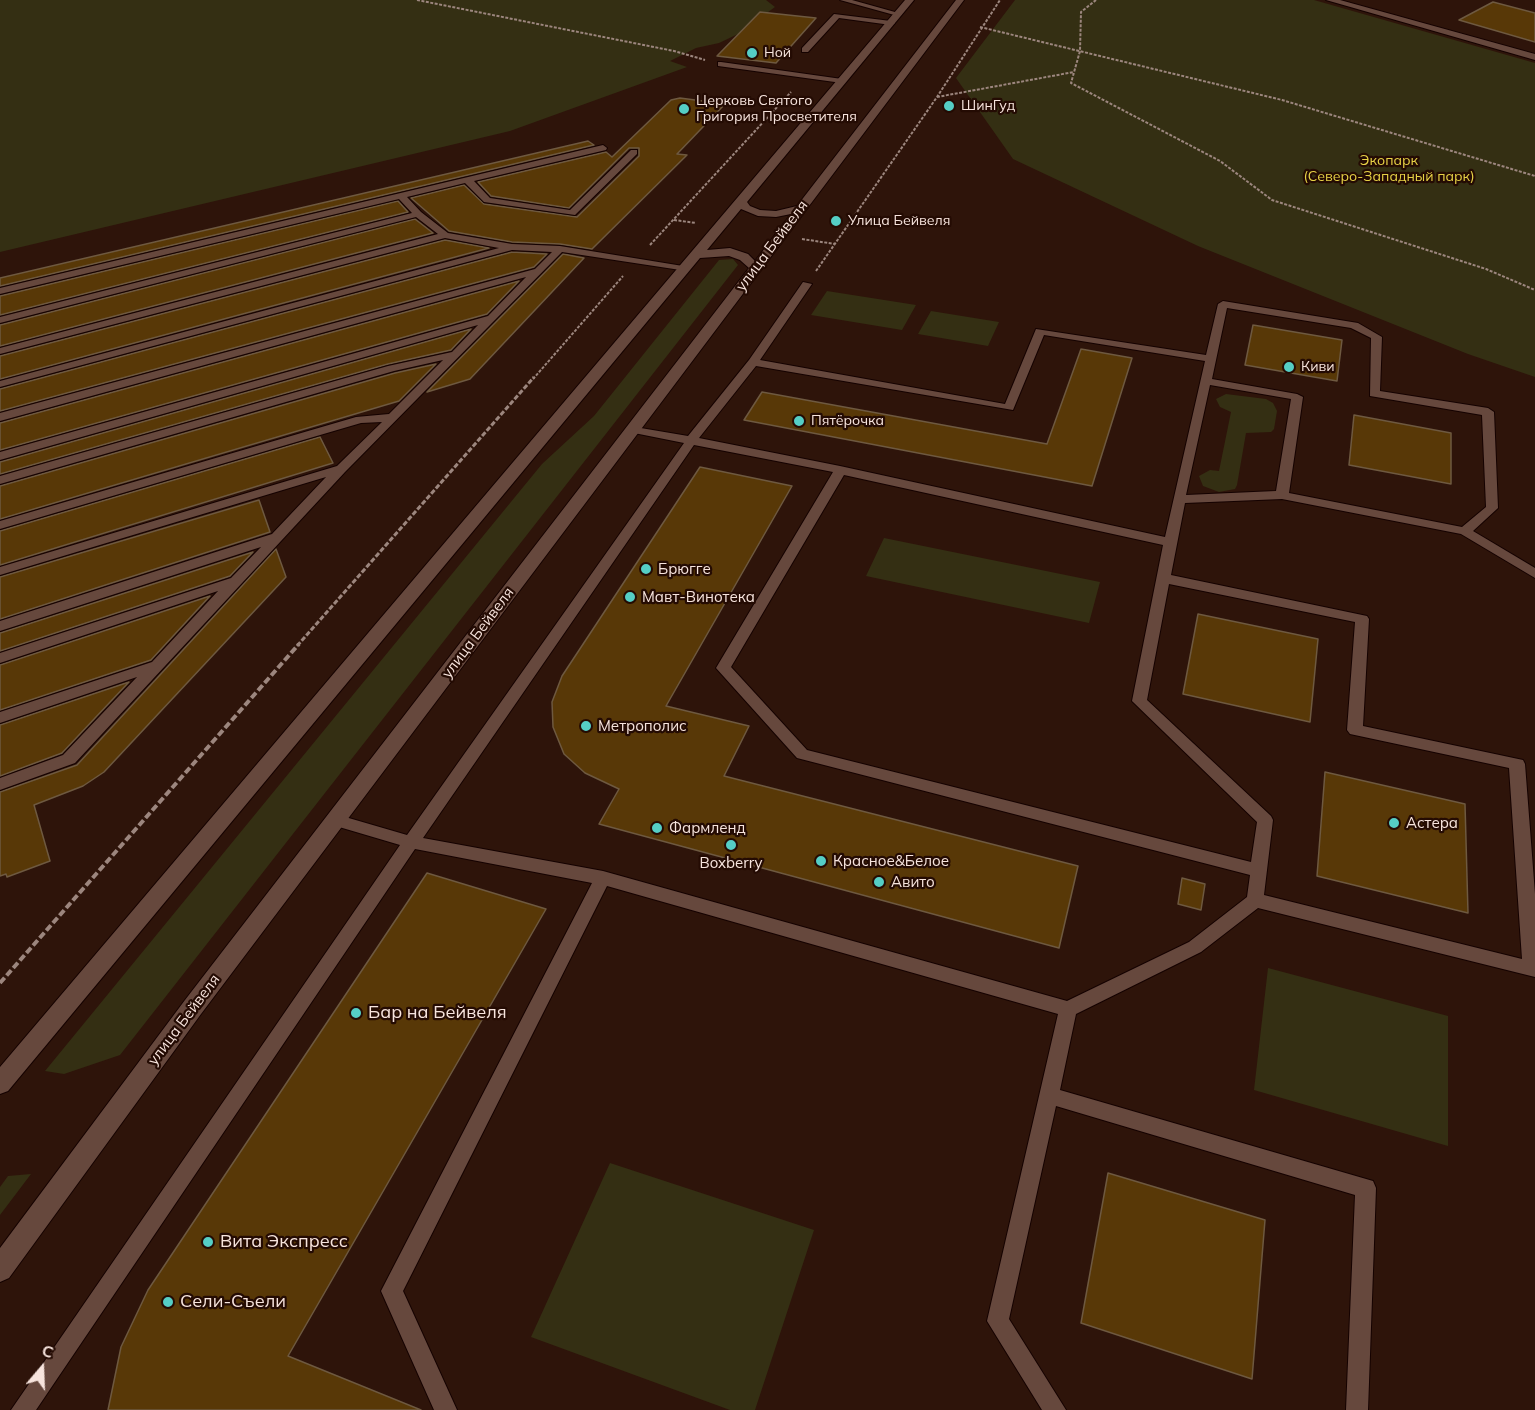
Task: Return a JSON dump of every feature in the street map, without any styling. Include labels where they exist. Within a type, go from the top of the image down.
[{"type":"main road","points":[[2,1077],[910,0]]},
{"type":"main road","name":"улица Бейвеля","points":[[0,1269],[64,1179],[335,820],[960,0]]},
{"type":"main road","points":[[1330,0],[1535,57]]},
{"type":"main road","points":[[741,201],[746,208],[758,213],[776,214],[800,210]]},
{"type":"main road","points":[[695,255],[730,252],[744,257],[756,268]]},
{"type":"lane","points":[[844,0],[894,18]]},
{"type":"lane","points":[[805,50],[837,16],[894,18]]},
{"type":"lane","points":[[720,64],[842,81]]},
{"type":"lane","points":[[0,291],[603,148]]},
{"type":"lane","points":[[467,180],[487,200],[572,213],[634,152]]},
{"type":"lane","points":[[401,196],[418,214],[445,235]]},
{"type":"lane","points":[[0,320],[418,214]]},
{"type":"lane","points":[[0,351],[445,235],[512,247],[560,249],[683,269]]},
{"type":"lane","points":[[0,384],[512,247]]},
{"type":"lane","points":[[0,784],[69,759],[341,469],[560,249]]},
{"type":"lane","points":[[0,417],[540,270]]},
{"type":"lane","points":[[22,1410],[411,842],[691,441],[753,362],[807,284]]},
{"type":"lane","points":[[335,820],[411,842],[603,878],[1068,1009],[1195,947],[1255,900],[1265,820],[1139,700],[1179,499],[1223,304],[1354,326],[1377,337],[1374,394],[1488,412],[1492,508],[1465,531]]},
{"type":"lane","points":[[0,456],[492,318]]},
{"type":"lane","points":[[753,362],[1009,408],[1040,331],[1211,359]]},
{"type":"lane","points":[[0,480],[392,368],[456,354]]},
{"type":"lane","points":[[1206,381],[1297,397],[1282,495]]},
{"type":"lane","points":[[0,525],[360,420],[393,417]]},
{"type":"lane","points":[[633,429],[840,470],[1172,543]]},
{"type":"lane","points":[[0,571],[341,469]]},
{"type":"lane","points":[[840,470],[723,668],[802,754],[1259,871]]},
{"type":"lane","points":[[1179,499],[1282,495],[1465,531],[1535,574]]},
{"type":"lane","points":[[0,626],[276,538]]},
{"type":"lane","points":[[1163,579],[1362,619],[1355,730],[1517,764],[1534,970],[1255,900]]},
{"type":"lane","points":[[0,658],[236,581]]},
{"type":"lane","points":[[0,718],[157,665]]},
{"type":"lane","points":[[446,1410],[392,1291],[603,878]]},
{"type":"lane","points":[[1055,1410],[998,1321],[1068,1009]]},
{"type":"lane","points":[[1047,1095],[1366,1188],[1358,1410]]},
{"type":"path","points":[[417,0],[674,51],[720,64]]},
{"type":"path","points":[[807,284],[938,97],[980,27],[1000,0]]},
{"type":"path","points":[[1096,0],[1081,12],[1080,51],[1071,83],[1220,161],[1272,200],[1486,269],[1535,290]]},
{"type":"path","points":[[980,27],[1282,100],[1535,176]]},
{"type":"path","points":[[938,97],[1008,86],[1075,71]]},
{"type":"path","points":[[0,983],[636,261],[807,76]]},
{"type":"green space","points":[[0,0],[766,0],[775,7],[738,34],[719,43],[696,48],[670,61],[687,67],[510,131],[0,252]]},
{"type":"green space","name":"Экопарк (Северо-Западный парк)","points":[[1015,0],[1314,0],[1535,63],[1535,377],[1468,354],[1198,246],[1013,159],[956,78]]},
{"type":"green space","points":[[733,259],[738,265],[120,1055],[64,1074],[45,1071],[542,464],[594,416],[719,260]]},
{"type":"green space","points":[[827,291],[916,305],[902,330],[811,315]]},
{"type":"green space","points":[[931,311],[999,322],[988,346],[918,334]]},
{"type":"green space","points":[[1226,394],[1266,399],[1273,403],[1277,411],[1274,429],[1271,432],[1246,433],[1237,485],[1235,489],[1219,492],[1203,486],[1199,476],[1210,470],[1219,471],[1231,412],[1220,407],[1216,399]]},
{"type":"green space","points":[[884,538],[1100,582],[1089,623],[866,576]]},
{"type":"green space","points":[[1268,968],[1448,1016],[1448,1146],[1254,1090]]},
{"type":"green space","points":[[610,1163],[814,1230],[755,1410],[730,1410],[531,1337]]},
{"type":"green space","points":[[31,1174],[0,1215],[0,1187],[8,1176]]},
{"type":"building","points":[[1493,2],[1535,13],[1535,42],[1459,20]]},
{"type":"building","points":[[760,12],[816,18],[776,63],[717,56]]},
{"type":"building","points":[[680,98],[725,104],[677,154],[687,155],[592,249],[560,244],[512,242],[449,231],[411,198],[464,185],[484,204],[577,217],[639,156],[639,148],[629,148],[569,208],[491,196],[478,182],[606,152],[612,157],[671,100]]},
{"type":"building","points":[[588,141],[594,145],[0,286],[0,278]]},
{"type":"building","points":[[398,201],[408,212],[0,315],[0,296]]},
{"type":"building","points":[[415,219],[433,233],[0,346],[0,325]]},
{"type":"building","points":[[445,240],[489,248],[0,379],[0,356]]},
{"type":"building","points":[[512,252],[547,254],[534,267],[0,411],[0,389]]},
{"type":"building","points":[[563,254],[584,258],[470,379],[427,392]]},
{"type":"building","points":[[519,281],[487,314],[0,450],[0,423]]},
{"type":"building","points":[[1253,325],[1342,340],[1337,381],[1245,365]]},
{"type":"building","points":[[471,329],[451,350],[388,364],[0,474],[0,462]]},
{"type":"building","points":[[1081,349],[1132,358],[1092,486],[744,420],[762,392],[1047,444]]},
{"type":"building","points":[[436,364],[399,401],[0,519],[0,486],[395,373]]},
{"type":"building","points":[[1354,415],[1451,433],[1451,484],[1349,465]]},
{"type":"building","points":[[320,437],[333,463],[0,565],[0,531]]},
{"type":"building","points":[[700,467],[792,486],[666,706],[749,726],[724,776],[1078,866],[1059,948],[599,824],[619,789],[585,773],[564,754],[553,727],[552,702],[562,676]]},
{"type":"building","points":[[259,500],[270,532],[0,619],[0,577]]},
{"type":"building","points":[[276,549],[286,577],[104,772],[83,786],[34,805],[50,861],[7,877],[6,874],[0,876],[0,792],[77,765]]},
{"type":"building","points":[[253,552],[230,576],[0,651],[0,633]]},
{"type":"building","points":[[210,596],[151,660],[0,710],[0,665]]},
{"type":"building","points":[[1198,614],[1318,639],[1310,722],[1183,694]]},
{"type":"building","points":[[129,682],[62,753],[0,776],[0,725]]},
{"type":"building","points":[[1325,772],[1465,804],[1468,913],[1317,876]]},
{"type":"building","points":[[427,873],[546,909],[288,1356],[421,1410],[108,1410],[121,1347],[148,1290]]},
{"type":"building","points":[[1182,878],[1205,884],[1201,910],[1178,904]]},
{"type":"building","points":[[1108,1173],[1265,1220],[1252,1379],[1081,1323]]},
{"type":"place","name":"Ной","points":[[752,53]]},
{"type":"place","name":"ШинГуд","points":[[949,106]]},
{"type":"place","name":"Церковь Святого Григория Просветителя","points":[[684,109]]},
{"type":"place","name":"Улица Бейвеля","points":[[836,221]]},
{"type":"place","name":"Киви","points":[[1289,367]]},
{"type":"place","name":"Пятёрочка","points":[[799,421]]},
{"type":"place","name":"Брюгге","points":[[646,569]]},
{"type":"place","name":"Мавт-Винотека","points":[[630,597]]},
{"type":"place","name":"Метрополис","points":[[586,726]]},
{"type":"place","name":"Астера","points":[[1394,823]]},
{"type":"place","name":"Фармленд","points":[[657,828]]},
{"type":"place","name":"Boxberry","points":[[731,845]]},
{"type":"place","name":"Красное&Белое","points":[[821,861]]},
{"type":"place","name":"Авито","points":[[879,882]]},
{"type":"place","name":"Бар на Бейвеля","points":[[356,1013]]},
{"type":"place","name":"Вита Экспресс","points":[[208,1242]]},
{"type":"place","name":"Сели-Съели","points":[[168,1302]]}]
